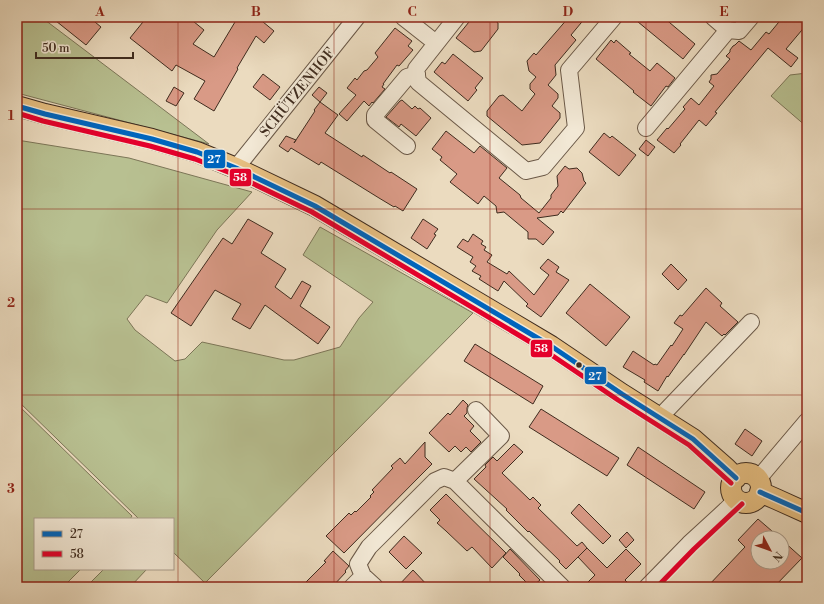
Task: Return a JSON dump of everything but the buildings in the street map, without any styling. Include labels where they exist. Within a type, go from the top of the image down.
[{"type":"main road","points":[[17,106],[152,139],[190,150],[236,168],[315,206],[551,346],[693,439],[736,478]]},
{"type":"main road","points":[[759,486],[758,496],[751,502],[746,503],[737,499],[732,491],[733,482],[736,478],[740,475],[750,474],[754,476],[759,486],[776,498],[807,513]]},
{"type":"street","name":"SCHÜTZENHOF","points":[[236,168],[357,17]]},
{"type":"street","points":[[403,17],[436,43]]},
{"type":"street","points":[[457,17],[416,69],[418,82],[526,171],[543,167],[576,128],[569,70],[614,17]]},
{"type":"street","points":[[713,17],[728,30],[739,31],[751,17]]},
{"type":"street","points":[[646,128],[728,30]]},
{"type":"street","points":[[407,146],[376,120],[375,115],[407,77],[417,74]]},
{"type":"street","points":[[659,418],[751,322]]},
{"type":"street","points":[[455,481],[500,436],[476,410]]},
{"type":"street","points":[[759,486],[807,421]]},
{"type":"street","points":[[375,587],[357,581],[358,564],[369,547],[435,481],[444,477],[455,481],[562,587]]},
{"type":"street","points":[[648,587],[689,544],[737,499]]},
{"type":"green space","points":[[17,17],[41,17],[209,144],[17,93]]},
{"type":"green space","points":[[807,73],[807,127],[771,96],[790,75]]},
{"type":"green space","points":[[17,140],[129,158],[252,192],[217,230],[167,303],[146,295],[127,319],[135,330],[175,361],[185,359],[202,342],[284,360],[294,360],[340,347],[359,318],[373,302],[303,255],[320,227],[473,313],[205,583],[174,553],[174,518],[138,518],[17,400]]},
{"type":"green space","points":[[17,404],[132,516],[131,518],[34,518],[34,570],[80,570],[63,587],[17,587]]},
{"type":"green space","points":[[103,570],[146,570],[130,587],[86,587]]},
{"type":"transit line","name":"27","points":[[17,106],[152,139],[197,152],[236,168],[315,206],[551,346],[622,394],[693,439],[736,478]]},
{"type":"transit line","name":"58","points":[[17,113],[43,121],[150,146],[195,159],[233,174],[312,212],[547,352],[618,400],[689,445],[731,483]]},
{"type":"transit line","name":"27","points":[[760,492],[807,513]]},
{"type":"transit line","name":"58","points":[[657,587],[694,549],[742,504]]}]
